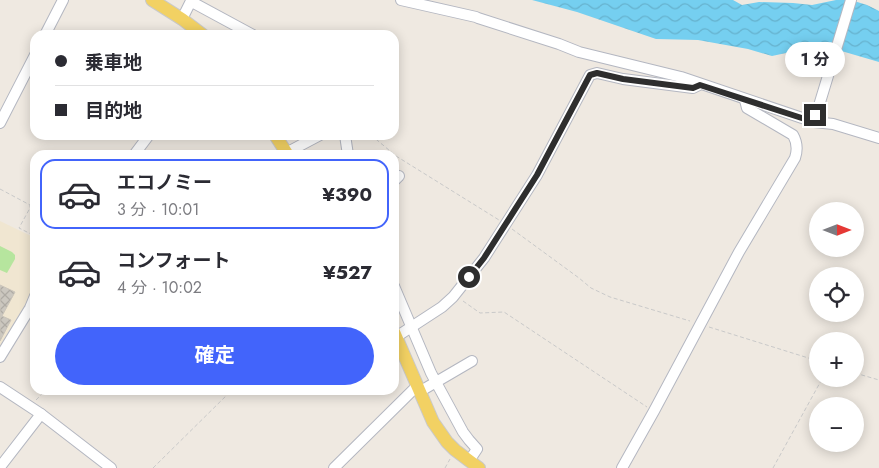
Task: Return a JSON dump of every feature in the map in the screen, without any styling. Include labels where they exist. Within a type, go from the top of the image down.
[{"type":"main road","points":[[152,0],[196,30]]},
{"type":"main road","points":[[399,344],[433,422],[455,450],[474,464]]},
{"type":"street","points":[[48,30],[63,0]]},
{"type":"street","points":[[401,0],[476,17],[579,52],[681,77],[745,100],[814,118],[879,138]]},
{"type":"street","points":[[814,118],[851,0]]},
{"type":"street","points":[[182,19],[192,2],[244,30]]},
{"type":"street","points":[[0,123],[30,65]]},
{"type":"street","points":[[399,332],[412,327],[442,307],[453,297],[484,258],[537,175],[590,75],[597,73],[623,79],[693,88],[700,85]]},
{"type":"street","points":[[622,468],[739,252],[795,158],[797,145],[793,135],[748,108],[745,100]]},
{"type":"street","points":[[294,150],[311,140]]},
{"type":"street","points":[[399,297],[436,382],[463,432],[477,449],[474,464]]},
{"type":"street","points":[[0,357],[30,308]]},
{"type":"street","points":[[334,468],[418,389],[436,382],[472,361]]},
{"type":"street","points":[[0,386],[41,414],[110,468]]},
{"type":"street","points":[[0,468],[41,414]]},
{"type":"path","points":[[377,140],[389,150]]},
{"type":"path","points":[[399,158],[506,224],[591,288],[610,296],[809,358]]},
{"type":"path","points":[[0,189],[30,205]]},
{"type":"path","points":[[30,209],[19,228],[30,234]]},
{"type":"path","points":[[453,297],[462,300],[480,312],[504,312],[654,411]]},
{"type":"path","points":[[864,376],[879,380]]},
{"type":"path","points":[[773,468],[818,387]]},
{"type":"path","points":[[29,407],[41,395]]},
{"type":"path","points":[[153,468],[227,395]]},
{"type":"shaded area","points":[[0,221],[30,236],[30,293],[29,307],[0,353]]},
{"type":"green space","points":[[0,246],[15,255],[15,259],[7,273],[0,270]]},
{"type":"water","points":[[532,0],[733,0],[742,5],[759,2],[812,5],[836,0],[847,0],[833,49],[800,47],[772,56],[748,49],[698,40],[656,39],[577,12]]},
{"type":"water","points":[[854,1],[879,11],[879,62],[838,50]]},
{"type":"building","points":[[0,285],[15,292],[2,316],[11,320],[0,341]]},
{"type":"route","points":[[469,277],[484,258],[537,175],[590,75],[597,73],[623,79],[693,88],[700,85],[814,122],[815,115]]}]
